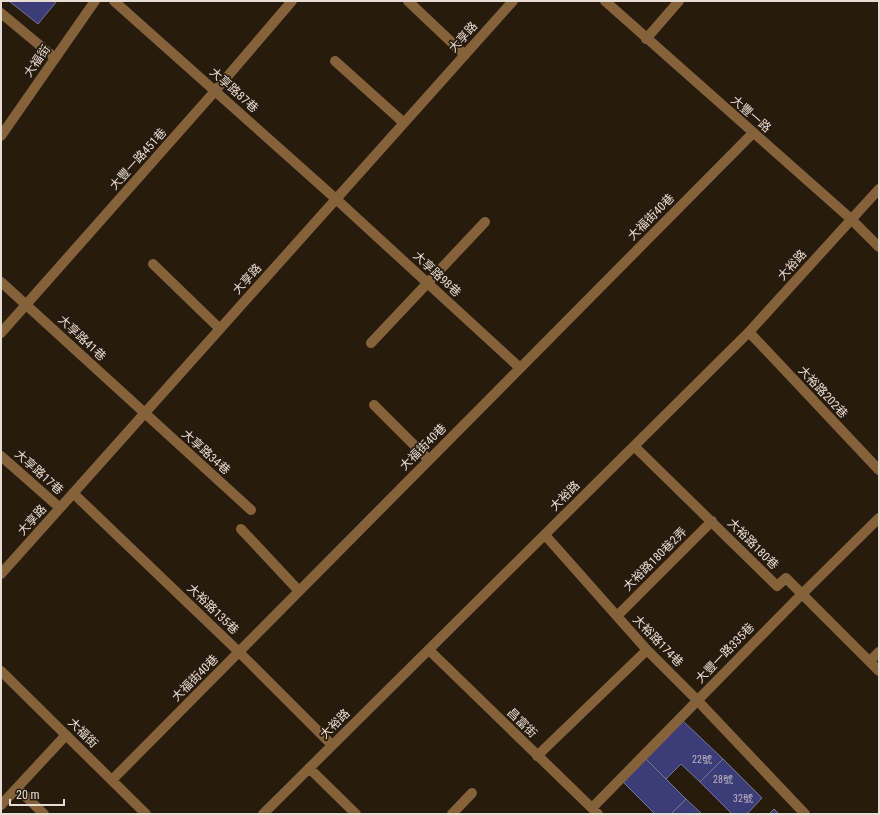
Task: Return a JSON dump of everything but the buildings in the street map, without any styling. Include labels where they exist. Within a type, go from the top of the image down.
[{"type":"street","name":"大福街","points":[[1,136],[95,1]]},
{"type":"street","name":"大享路87巷","points":[[114,1],[336,199]]},
{"type":"street","name":"大豐一路451巷","points":[[1,333],[215,91],[292,1]]},
{"type":"street","points":[[408,1],[464,56]]},
{"type":"street","name":"大享路","points":[[1,574],[513,1]]},
{"type":"street","name":"大豐一路","points":[[605,1],[646,39],[851,219],[879,247]]},
{"type":"street","points":[[646,39],[679,1]]},
{"type":"street","points":[[1,12],[55,58]]},
{"type":"street","points":[[335,61],[404,124]]},
{"type":"street","name":"大福街40巷","points":[[112,780],[753,133]]},
{"type":"street","name":"大裕路","points":[[263,814],[749,332],[879,188]]},
{"type":"street","name":"大享路98巷","points":[[336,199],[520,368]]},
{"type":"street","points":[[371,343],[485,222]]},
{"type":"street","points":[[153,264],[220,329]]},
{"type":"street","name":"大享路41巷","points":[[1,282],[144,414]]},
{"type":"street","name":"大裕路202巷","points":[[749,332],[879,470]]},
{"type":"street","points":[[374,405],[429,460]]},
{"type":"street","name":"大享路34巷","points":[[144,414],[251,510]]},
{"type":"street","name":"大裕路180巷","points":[[634,446],[777,586],[786,578],[879,671]]},
{"type":"street","name":"大享路17巷","points":[[1,456],[60,508]]},
{"type":"street","name":"大裕路135巷","points":[[73,494],[239,652],[332,745]]},
{"type":"street","name":"大豐一路335巷","points":[[595,811],[698,700],[879,518]]},
{"type":"street","name":"大裕路180巷2弄","points":[[617,616],[712,521]]},
{"type":"street","points":[[241,529],[299,591]]},
{"type":"street","name":"大裕路174巷","points":[[545,535],[647,650],[698,700],[805,814]]},
{"type":"street","name":"昌富街","points":[[428,650],[595,811]]},
{"type":"street","points":[[537,756],[647,650]]},
{"type":"street","points":[[870,661],[879,652]]},
{"type":"street","name":"大福街","points":[[1,671],[146,814]]},
{"type":"street","points":[[1,805],[66,735]]},
{"type":"street","points":[[309,768],[356,814]]},
{"type":"street","points":[[17,788],[44,814]]},
{"type":"street","points":[[452,814],[472,793]]}]
